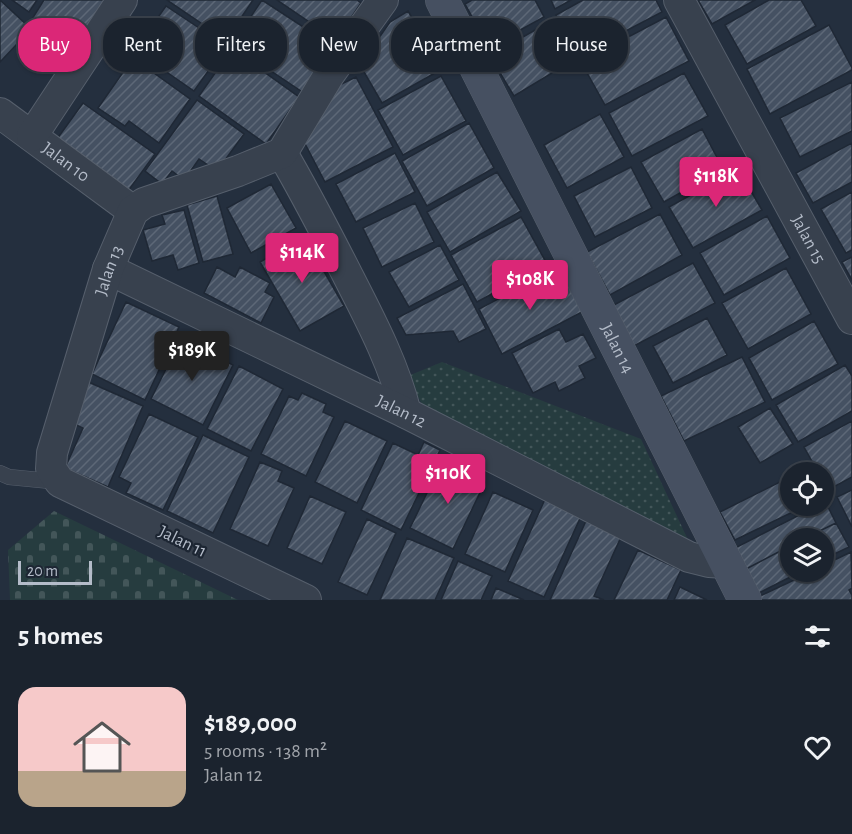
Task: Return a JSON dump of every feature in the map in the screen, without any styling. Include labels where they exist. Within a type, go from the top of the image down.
[{"type":"street","points":[[32,136],[122,0]]},
{"type":"street","points":[[133,211],[144,203],[238,171],[282,153],[329,75],[383,0]]},
{"type":"street","name":"Jalan 14","points":[[442,0],[745,600]]},
{"type":"street","name":"Jalan 15","points":[[679,0],[852,319]]},
{"type":"street","name":"Jalan 10","points":[[0,113],[133,211]]},
{"type":"street","points":[[282,153],[303,188],[375,329],[402,396],[406,413]]},
{"type":"street","name":"Jalan 13","points":[[60,482],[51,469],[52,453],[108,269],[133,211]]},
{"type":"street","name":"Jalan 12","points":[[108,269],[406,413],[689,557],[726,563]]},
{"type":"street","name":"Jalan 11","points":[[60,482],[306,600]]},
{"type":"lane","points":[[0,473],[9,477],[60,482]]},
{"type":"green space","points":[[442,362],[641,439],[689,542],[430,421],[408,376]]},
{"type":"green space","points":[[54,511],[238,600],[10,600],[8,550]]},
{"type":"building","points":[[0,0],[19,18],[18,43],[0,62]]},
{"type":"building","points":[[12,0],[37,0],[29,12]]},
{"type":"building","points":[[44,0],[107,0],[91,25],[91,18],[33,18]]},
{"type":"building","points":[[167,0],[253,0],[241,18],[195,19]]},
{"type":"building","points":[[262,0],[299,24],[299,72],[318,72],[304,93],[272,72],[287,72],[287,18],[250,18]]},
{"type":"building","points":[[277,0],[357,0],[361,3],[351,18],[304,18]]},
{"type":"building","points":[[472,0],[535,0],[544,17],[534,18],[534,22],[522,29],[522,18],[473,18],[465,4]]},
{"type":"building","points":[[551,0],[571,0],[555,9]]},
{"type":"building","points":[[583,0],[656,0],[662,12],[628,30],[628,18],[558,18],[556,15]]},
{"type":"building","points":[[698,0],[755,0],[712,24]]},
{"type":"building","points":[[769,0],[801,0],[816,26],[747,64],[725,25]]},
{"type":"building","points":[[166,6],[195,25],[195,72],[208,72],[194,91],[167,72],[183,72],[183,18],[158,18]]},
{"type":"building","points":[[408,11],[412,18],[397,18]]},
{"type":"building","points":[[666,17],[689,61],[605,105],[587,72],[628,72],[628,37]]},
{"type":"building","points":[[390,22],[391,72],[437,72],[382,103],[364,72],[379,72],[379,38]]},
{"type":"building","points":[[829,25],[852,70],[770,114],[747,69]]},
{"type":"building","points":[[534,31],[534,72],[554,72],[514,96],[500,72],[522,72],[522,38]]},
{"type":"building","points":[[123,72],[152,72],[190,99],[159,143],[129,121],[125,126],[98,108]]},
{"type":"building","points":[[216,72],[264,72],[299,97],[266,144],[199,96]]},
{"type":"building","points":[[684,73],[708,116],[632,156],[609,113]]},
{"type":"building","points":[[441,76],[466,121],[403,155],[378,110]]},
{"type":"building","points":[[356,77],[393,147],[325,182],[301,136],[333,88]]},
{"type":"building","points":[[852,82],[852,131],[800,157],[780,118]]},
{"type":"building","points":[[197,100],[244,134],[217,171],[199,159],[184,180],[172,171],[162,184],[145,171]]},
{"type":"building","points":[[83,103],[155,154],[128,191],[57,139]]},
{"type":"building","points":[[600,114],[624,157],[567,188],[544,145]]},
{"type":"building","points":[[469,123],[494,168],[427,206],[402,161]]},
{"type":"building","points":[[702,129],[723,169],[664,202],[641,162]]},
{"type":"building","points":[[852,143],[852,182],[813,203],[796,173]]},
{"type":"building","points":[[395,153],[415,192],[356,222],[336,184]]},
{"type":"building","points":[[631,167],[652,208],[595,237],[574,196]]},
{"type":"building","points":[[738,169],[762,210],[693,248],[669,207]]},
{"type":"building","points":[[497,172],[521,211],[450,252],[427,212]]},
{"type":"building","points":[[271,184],[296,228],[251,253],[227,208]]},
{"type":"building","points":[[852,192],[852,250],[846,253],[821,209]]},
{"type":"building","points":[[217,196],[233,254],[203,262],[187,205]]},
{"type":"building","points":[[415,203],[434,242],[382,267],[363,228]]},
{"type":"building","points":[[184,210],[199,263],[178,270],[173,255],[152,261],[143,230],[165,224],[162,215]]},
{"type":"building","points":[[660,214],[682,255],[610,295],[587,252]]},
{"type":"building","points":[[767,216],[790,258],[724,295],[700,253]]},
{"type":"building","points":[[521,217],[547,264],[477,302],[451,255]]},
{"type":"building","points":[[304,237],[344,306],[300,331],[260,262]]},
{"type":"building","points":[[440,245],[459,280],[409,307],[389,272]]},
{"type":"building","points":[[852,257],[852,280],[842,262]]},
{"type":"building","points":[[693,263],[715,303],[632,347],[610,307]]},
{"type":"building","points":[[217,267],[235,277],[240,267],[270,283],[265,292],[274,297],[261,323],[204,293]]},
{"type":"building","points":[[559,267],[582,312],[502,354],[479,309]]},
{"type":"building","points":[[786,268],[811,314],[748,349],[722,303]]},
{"type":"building","points":[[463,284],[486,329],[459,342],[453,331],[406,335],[397,318]]},
{"type":"building","points":[[126,302],[179,327],[145,400],[92,374]]},
{"type":"building","points":[[707,318],[727,355],[673,383],[653,346]]},
{"type":"building","points":[[814,321],[838,364],[772,400],[749,358]]},
{"type":"building","points":[[559,329],[566,342],[583,334],[596,358],[579,366],[585,378],[559,391],[555,382],[533,393],[512,353]]},
{"type":"building","points":[[181,339],[233,365],[203,425],[151,399]]},
{"type":"building","points":[[742,357],[765,402],[684,441],[661,396]]},
{"type":"building","points":[[845,365],[852,376],[852,411],[798,442],[776,405]]},
{"type":"building","points":[[239,366],[283,389],[251,451],[207,429]]},
{"type":"building","points":[[86,381],[143,406],[108,487],[65,468],[83,428],[68,421]]},
{"type":"building","points":[[302,393],[326,404],[323,412],[334,417],[306,476],[261,454],[289,396],[298,400]]},
{"type":"building","points":[[770,408],[793,444],[760,463],[738,427]]},
{"type":"building","points":[[149,414],[198,437],[163,510],[126,493],[131,483],[119,477]]},
{"type":"building","points":[[345,421],[387,441],[357,503],[315,482]]},
{"type":"building","points":[[852,421],[852,477],[834,487],[834,462],[812,462],[804,447]]},
{"type":"building","points":[[203,435],[249,457],[213,533],[167,511]]},
{"type":"building","points":[[424,442],[440,450],[401,530],[361,510],[393,443],[418,455]]},
{"type":"building","points":[[260,462],[282,471],[278,481],[294,488],[268,546],[230,529]]},
{"type":"building","points":[[442,462],[485,482],[453,549],[410,528]]},
{"type":"building","points":[[780,482],[780,516],[784,516],[735,540],[720,512]]},
{"type":"building","points":[[852,490],[852,527],[837,497]]},
{"type":"building","points":[[493,492],[533,510],[505,572],[465,554]]},
{"type":"building","points":[[310,496],[346,512],[322,564],[287,548]]},
{"type":"building","points":[[546,497],[582,514],[544,597],[508,581]]},
{"type":"building","points":[[797,516],[832,516],[836,523],[826,528],[780,528],[780,551],[746,569],[735,548]]},
{"type":"building","points":[[367,519],[396,533],[367,595],[338,582]]},
{"type":"building","points":[[586,521],[621,537],[594,596],[604,600],[550,600]]},
{"type":"building","points":[[836,523],[849,547],[834,554],[834,528],[826,528]]},
{"type":"building","points":[[407,538],[454,558],[435,600],[380,600]]},
{"type":"building","points":[[638,550],[681,570],[667,600],[614,600]]},
{"type":"building","points":[[780,551],[780,582],[759,593],[746,569]]},
{"type":"building","points":[[851,552],[852,588],[849,590],[852,600],[760,600],[758,597],[790,582],[834,582],[834,560]]},
{"type":"building","points":[[458,561],[492,576],[481,600],[441,600]]},
{"type":"building","points":[[680,587],[707,600],[674,600]]},
{"type":"building","points":[[496,588],[524,600],[491,600]]}]
